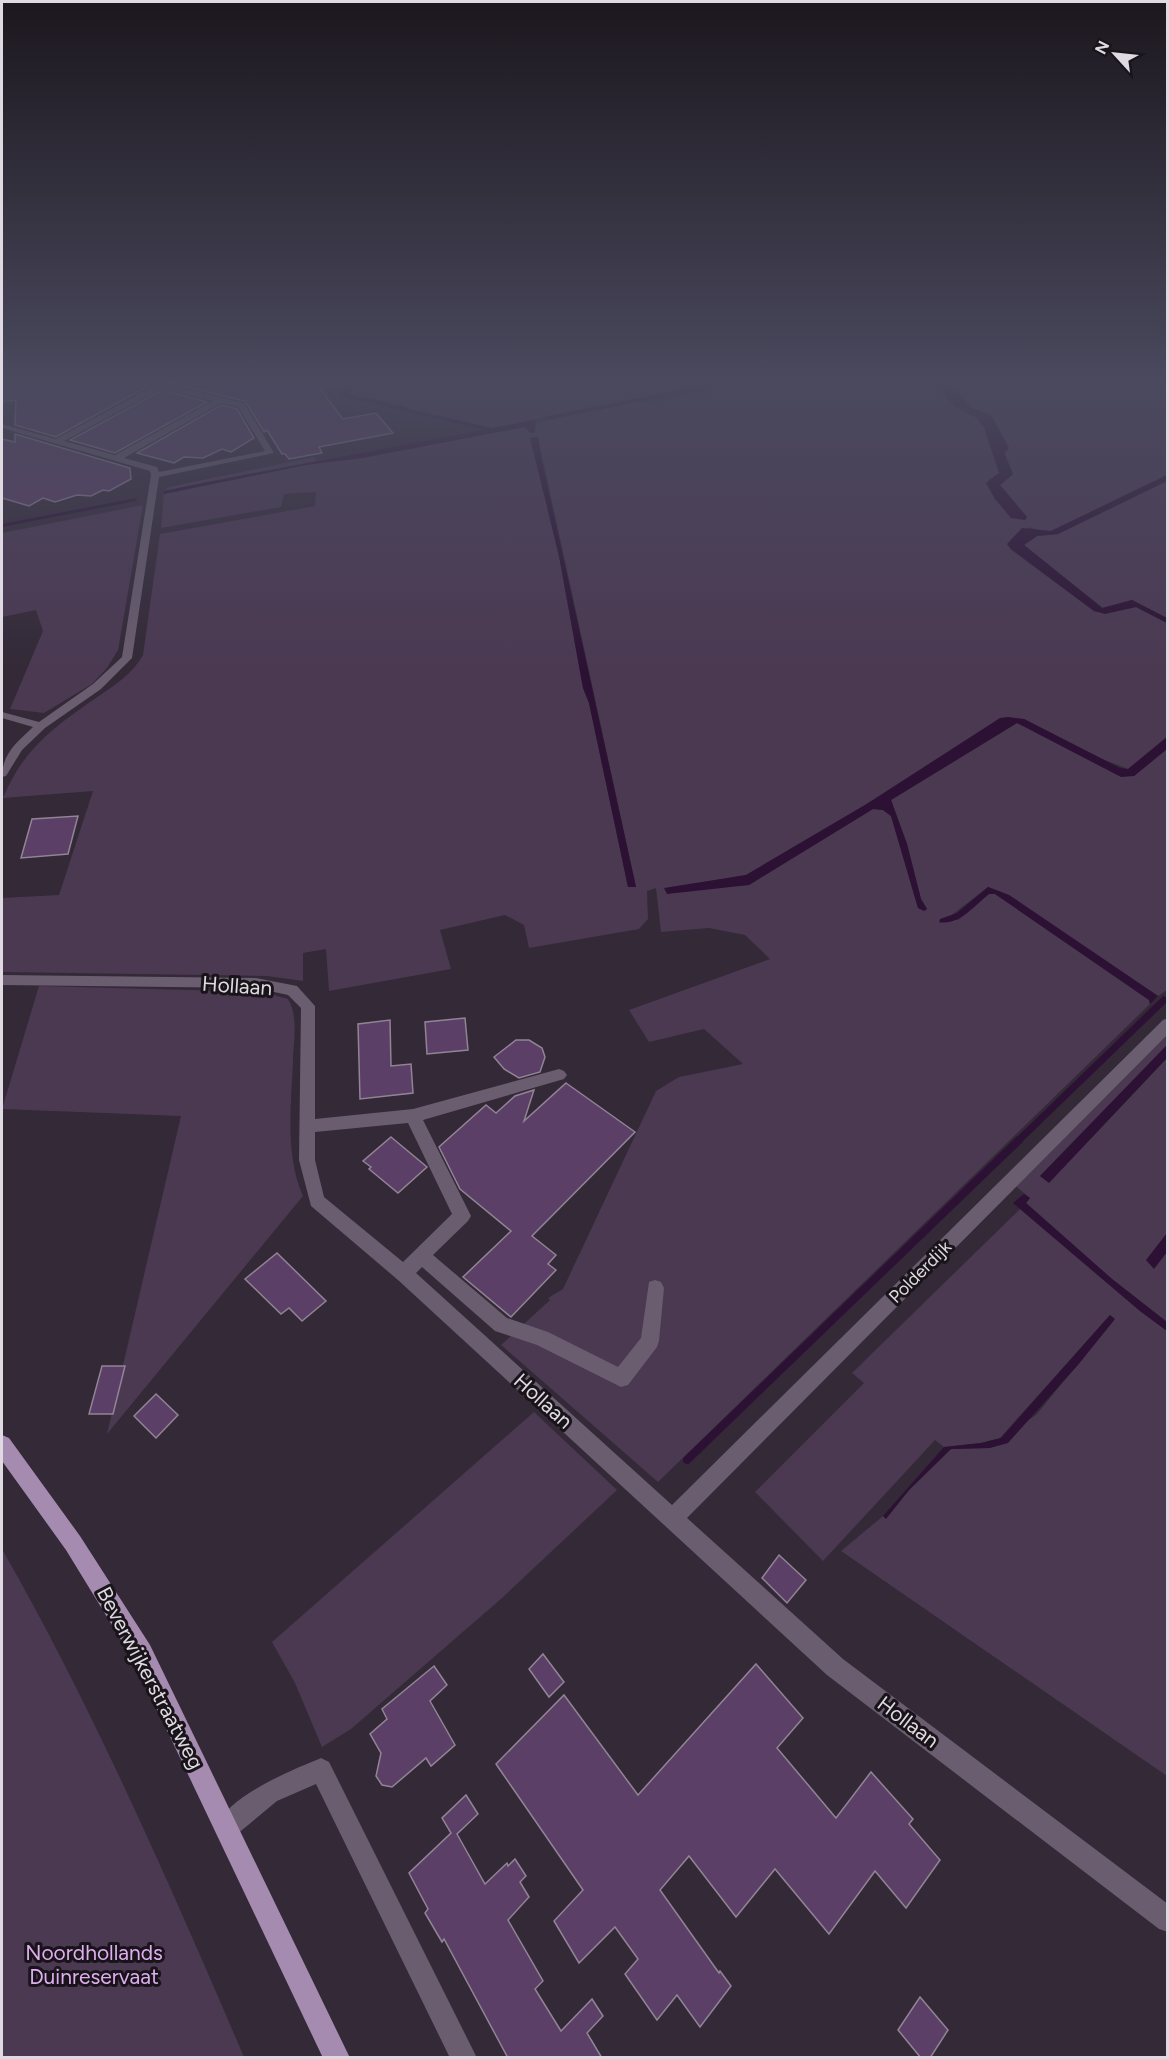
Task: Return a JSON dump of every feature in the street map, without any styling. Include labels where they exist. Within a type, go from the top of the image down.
[{"type":"main road","name":"Beverwijkerstraatweg","points":[[2,1444],[73,1543],[129,1631],[228,1827],[337,2058]]},
{"type":"street","points":[[2,773],[17,748],[40,726],[88,695],[112,676],[127,658],[155,477]]},
{"type":"street","points":[[2,715],[40,726]]},
{"type":"street","name":"Hollaan","points":[[2,980],[256,984],[292,990],[308,1006],[307,1160],[317,1201],[404,1274],[835,1666],[1167,1920]]},
{"type":"street","name":"Polderdijk","points":[[672,1519],[1167,1024]]},
{"type":"street","points":[[307,1126],[413,1116],[559,1075]]},
{"type":"street","points":[[404,1274],[462,1216],[413,1116]]},
{"type":"street","points":[[421,1255],[501,1325],[541,1338],[621,1378],[650,1341],[655,1288]]},
{"type":"street","points":[[228,1827],[270,1793],[321,1770],[464,2058]]},
{"type":"green space","points":[[217,477],[235,477],[164,491],[169,487]]},
{"type":"green space","points":[[247,477],[540,477],[559,556],[583,688],[589,703],[628,887],[636,887],[547,477],[993,477],[988,480],[1026,516],[1000,485],[1009,477],[1163,477],[1051,531],[1040,531],[1029,527],[1010,549],[1094,611],[1105,613],[1136,607],[1167,623],[1167,737],[1128,769],[1102,759],[1024,719],[865,805],[746,875],[664,889],[749,885],[873,809],[883,810],[891,816],[918,908],[927,909],[921,899],[907,844],[891,800],[1017,723],[1134,776],[1167,749],[1167,990],[1158,996],[1009,895],[988,887],[948,918],[958,920],[989,894],[995,894],[1149,1000],[1150,1004],[658,1482],[501,1345],[550,1300],[548,1298],[563,1289],[656,1091],[679,1077],[743,1064],[704,1029],[649,1042],[629,1010],[770,959],[745,935],[709,928],[661,932],[656,888],[647,891],[648,919],[639,929],[529,948],[524,925],[505,915],[440,930],[451,969],[329,991],[326,949],[303,953],[303,981],[267,976],[2,972],[2,898],[59,895],[93,791],[3,798],[20,766],[41,740],[122,679],[139,662],[143,655],[160,534],[315,506],[316,492],[284,494],[281,507],[161,528],[164,494]]},
{"type":"green space","points":[[1167,481],[1167,618],[1132,600],[1103,608],[1024,545],[1037,536],[1058,534]]},
{"type":"green space","points":[[143,505],[118,650],[107,668],[92,684],[44,713],[10,709],[43,631],[36,610],[2,617],[2,533]]},
{"type":"green space","points":[[39,986],[263,992],[288,999],[293,1014],[295,1030],[290,1130],[297,1181],[303,1196],[107,1434],[181,1116],[2,1109]]},
{"type":"green space","points":[[1167,1033],[1167,1045],[1040,1176],[1049,1182],[1167,1058],[1167,1322],[1112,1279],[1026,1203],[1030,1198],[1013,1184]]},
{"type":"green space","points":[[1020,1209],[1140,1311],[1167,1331],[1167,1776],[841,1551],[883,1516],[886,1518],[909,1490],[951,1449],[990,1448],[1037,1414],[1114,1319],[1110,1315],[1000,1438],[981,1443],[944,1447],[935,1440],[823,1561],[755,1492],[864,1383],[852,1373]]},
{"type":"green space","points":[[534,1412],[617,1490],[502,1598],[351,1729],[322,1747],[295,1683],[272,1642]]},
{"type":"green space","name":"Noordhollands Duinreservaat","points":[[2,1549],[100,1736],[244,2057],[2,2057]]},
{"type":"shaded area","points":[[246,477],[164,494],[164,491]]},
{"type":"shaded area","points":[[540,477],[546,477],[636,887],[628,887],[589,703],[583,688],[559,556]]},
{"type":"shaded area","points":[[994,477],[1009,477],[1000,485],[1027,517],[1025,520],[1011,518],[995,499],[986,483]]},
{"type":"shaded area","points":[[1163,477],[1167,477],[1167,481],[1058,534],[1037,536],[1024,545],[1102,608],[1132,600],[1167,618],[1167,623],[1136,607],[1105,614],[1094,611],[1007,544],[1022,528],[1051,531]]},
{"type":"shaded area","points":[[137,498],[136,501],[2,527],[2,524]]},
{"type":"shaded area","points":[[1000,718],[1024,719],[1120,768],[1128,769],[1167,737],[1167,749],[1134,776],[1121,777],[1017,723],[891,800],[907,844],[921,899],[927,909],[924,911],[918,908],[891,816],[883,810],[873,809],[749,885],[667,894],[664,888],[746,875],[865,805]]},
{"type":"shaded area","points":[[988,887],[1009,895],[1158,996],[1150,1004],[1149,1000],[995,894],[989,894],[960,918],[939,922],[940,919],[957,913]]},
{"type":"shaded area","points":[[1167,1045],[1167,1058],[1049,1183],[1040,1176]]},
{"type":"shaded area","points":[[1024,1194],[1030,1198],[1026,1203],[1112,1279],[1167,1322],[1167,1331],[1140,1311],[1013,1203]]},
{"type":"shaded area","points":[[1167,1233],[1167,1252],[1154,1269],[1146,1260]]},
{"type":"shaded area","points":[[1110,1315],[1115,1319],[1078,1365],[1008,1443],[990,1448],[951,1449],[909,1490],[886,1519],[883,1516],[944,1447],[981,1443],[1001,1438]]},
{"type":"building","points":[[2,477],[131,477],[109,491],[103,490],[91,496],[77,495],[55,502],[43,498],[29,506],[2,498]]},
{"type":"building","points":[[78,816],[68,854],[21,858],[32,819]]},
{"type":"building","points":[[465,1018],[468,1050],[427,1054],[425,1022]]},
{"type":"building","points":[[390,1020],[391,1066],[411,1064],[413,1093],[360,1099],[358,1024]]},
{"type":"building","points":[[516,1040],[529,1040],[542,1048],[545,1057],[540,1072],[519,1078],[504,1069],[494,1057]]},
{"type":"building","points":[[566,1083],[635,1132],[532,1236],[556,1255],[548,1264],[556,1270],[511,1317],[463,1277],[511,1231],[460,1189],[439,1147],[486,1105],[496,1113],[515,1096],[534,1090],[524,1121]]},
{"type":"building","points":[[391,1137],[427,1167],[398,1193],[369,1169],[371,1167],[363,1161]]},
{"type":"building","points":[[277,1253],[326,1301],[302,1321],[289,1308],[281,1314],[245,1279]]},
{"type":"building","points":[[102,1366],[125,1366],[113,1414],[89,1414]]},
{"type":"building","points":[[156,1394],[178,1415],[156,1438],[134,1416]]},
{"type":"building","points":[[779,1555],[806,1580],[787,1603],[762,1578]]},
{"type":"building","points":[[543,1654],[564,1682],[549,1697],[529,1669]]},
{"type":"building","points":[[756,1664],[803,1718],[777,1748],[836,1818],[871,1772],[913,1819],[909,1824],[940,1860],[906,1908],[875,1871],[829,1934],[775,1869],[736,1917],[689,1856],[660,1890],[719,1973],[720,1971],[731,1986],[700,2027],[677,1995],[657,2020],[625,1974],[638,1959],[615,1927],[579,1963],[554,1921],[583,1890],[496,1764],[564,1695],[638,1795]]},
{"type":"building","points":[[434,1666],[447,1685],[430,1701],[455,1745],[431,1766],[426,1758],[392,1787],[382,1785],[376,1776],[381,1753],[370,1734],[387,1719],[382,1709]]},
{"type":"building","points":[[466,1795],[478,1814],[457,1834],[485,1884],[507,1863],[508,1866],[515,1859],[526,1876],[520,1882],[529,1897],[508,1920],[543,1981],[535,1989],[561,2031],[592,1999],[603,2016],[587,2033],[602,2058],[508,2058],[444,1939],[442,1942],[425,1913],[428,1909],[409,1873],[451,1833],[442,1818]]},
{"type":"building","points":[[920,1997],[948,2030],[930,2058],[921,2058],[898,2030]]},
{"type":"waterway","points":[[1017,1142],[1164,1000]]},
{"type":"waterway","points":[[687,1460],[1019,1140]]}]
